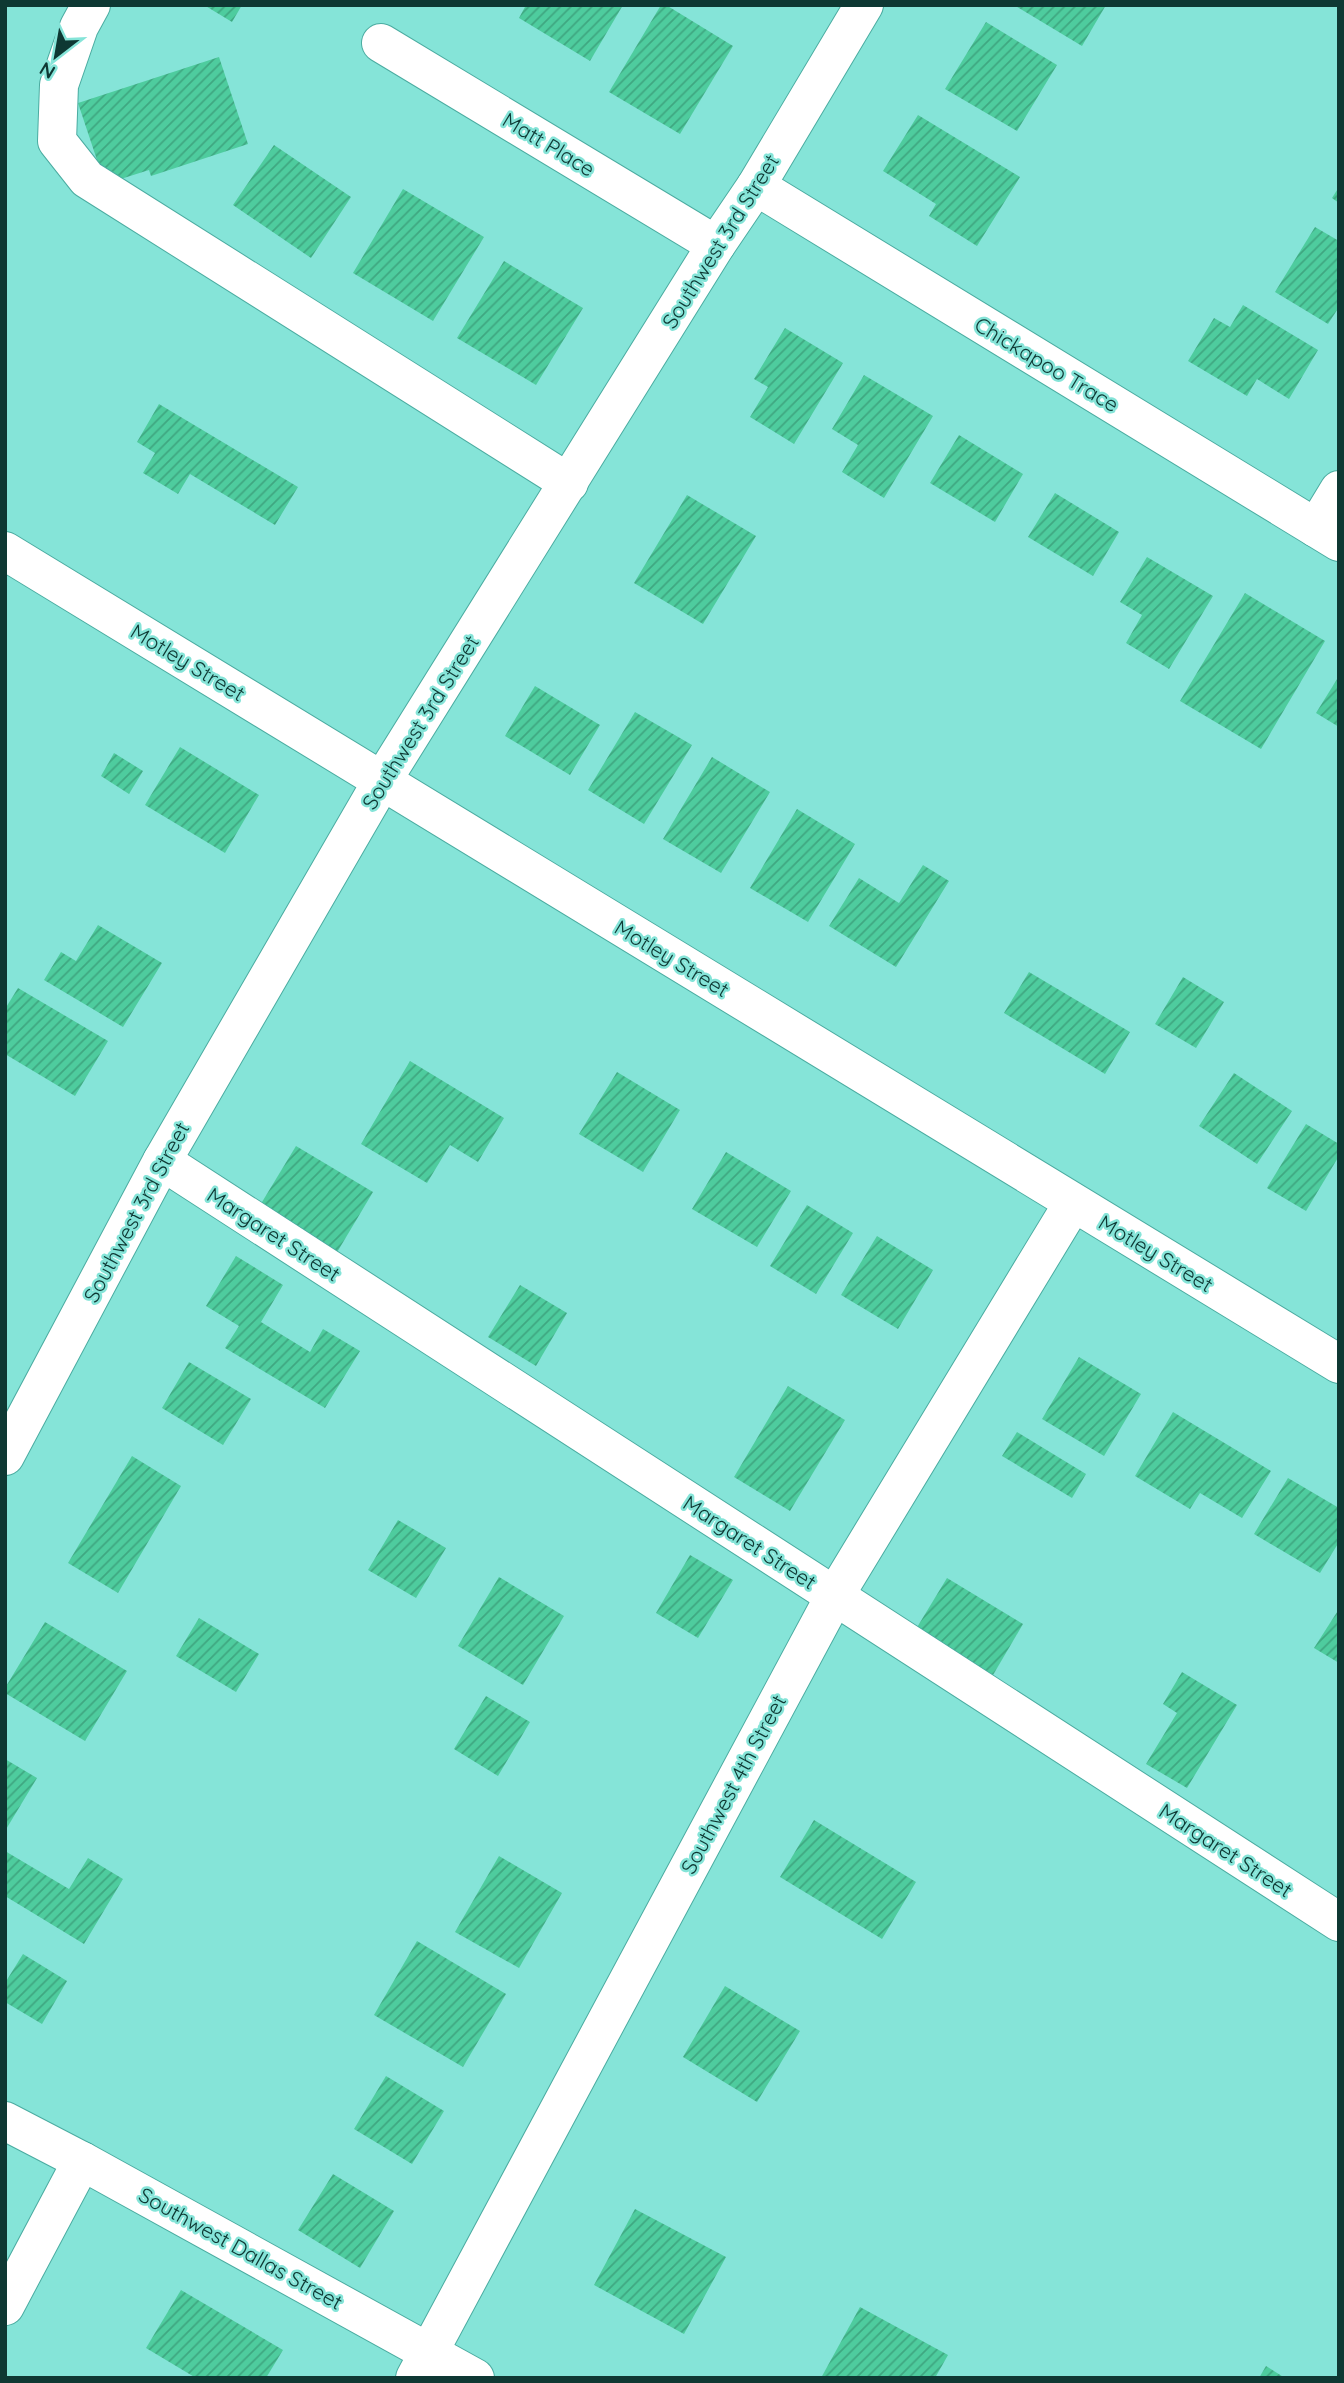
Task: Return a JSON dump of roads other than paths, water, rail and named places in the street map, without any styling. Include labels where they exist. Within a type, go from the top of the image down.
[{"type":"street","points":[[91,5],[79,27],[59,85],[57,141],[88,179],[569,483]]},
{"type":"street","name":"Southwest 3rd Street","points":[[5,1456],[162,1161],[382,781],[756,186],[852,9]]},
{"type":"street","name":"Matt Place","points":[[381,43],[716,246]]},
{"type":"street","name":"Chickapoo Trace","points":[[756,186],[1327,535]]},
{"type":"street","points":[[1327,535],[1339,490]]},
{"type":"street","name":"Motley Street","points":[[5,551],[1339,1364]]},
{"type":"street","name":"Margaret Street","points":[[162,1161],[1339,1922]]},
{"type":"street","name":"Southwest 4th Street","points":[[422,2364],[834,1597],[1073,1203]]},
{"type":"street","name":"Southwest Dallas Street","points":[[5,2121],[82,2161],[422,2364],[475,2378]]},
{"type":"street","points":[[5,2306],[82,2161]]}]
